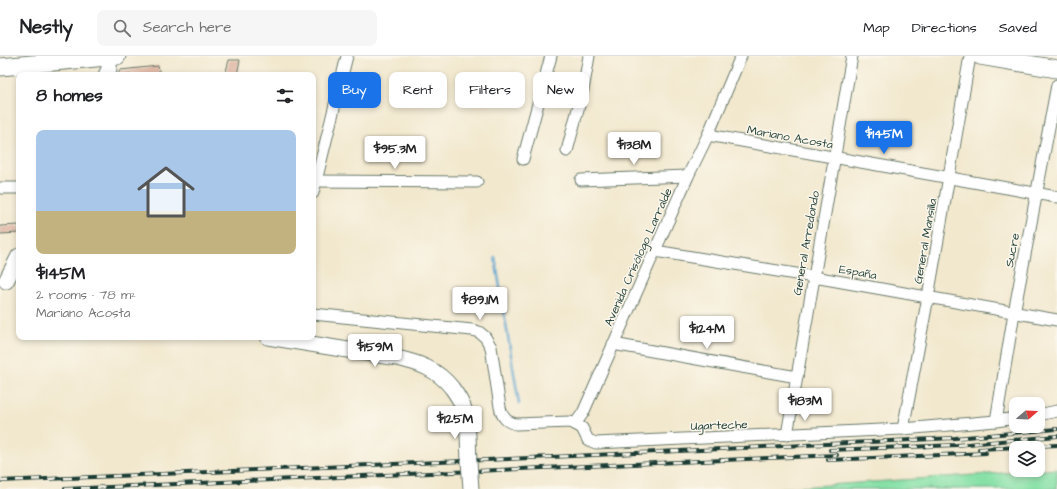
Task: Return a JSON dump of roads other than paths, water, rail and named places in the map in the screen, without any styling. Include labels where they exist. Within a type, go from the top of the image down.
[{"type":"main road","points":[[0,67],[111,56]]},
{"type":"main road","points":[[980,56],[1057,69]]},
{"type":"street","points":[[108,72],[111,56]]},
{"type":"street","points":[[316,173],[347,56]]},
{"type":"street","points":[[523,159],[551,56]]},
{"type":"street","points":[[567,151],[583,90],[589,56]]},
{"type":"street","name":"Avenida Crisólogo Larralde","points":[[575,424],[583,413],[688,176],[708,136],[741,56]]},
{"type":"street","name":"General Arredondo","points":[[787,435],[852,56]]},
{"type":"street","name":"General Mansilla","points":[[903,429],[928,297],[970,56]]},
{"type":"street","name":"Sucre","points":[[996,421],[1014,313],[1057,85]]},
{"type":"street","name":"Mariano Acosta","points":[[708,136],[1057,197]]},
{"type":"street","points":[[581,180],[688,176]]},
{"type":"street","points":[[316,181],[477,182]]},
{"type":"street","points":[[0,188],[16,188]]},
{"type":"street","name":"España","points":[[655,251],[814,277],[1057,320]]},
{"type":"street","points":[[8,282],[16,263]]},
{"type":"street","points":[[316,314],[472,330],[479,332],[485,337],[491,347],[500,407],[502,415],[506,419],[511,423],[516,424],[570,422],[575,424]]},
{"type":"street","points":[[286,340],[397,358],[428,368],[439,374],[459,397],[464,410],[467,428],[471,489]]},
{"type":"street","points":[[613,344],[797,378]]},
{"type":"street","points":[[1045,414],[1057,411]]},
{"type":"street","name":"Ugarteche","points":[[575,424],[582,428],[588,440],[596,443],[903,429],[1009,419]]},
{"type":"waterway","points":[[495,257],[519,404]]},
{"type":"railway","points":[[0,481],[955,438],[1057,429]]},
{"type":"railway","points":[[830,450],[957,445],[1057,436]]},
{"type":"railway","points":[[979,449],[1057,445]]},
{"type":"railway","points":[[828,460],[986,453]]},
{"type":"railway","points":[[65,489],[837,455]]}]
